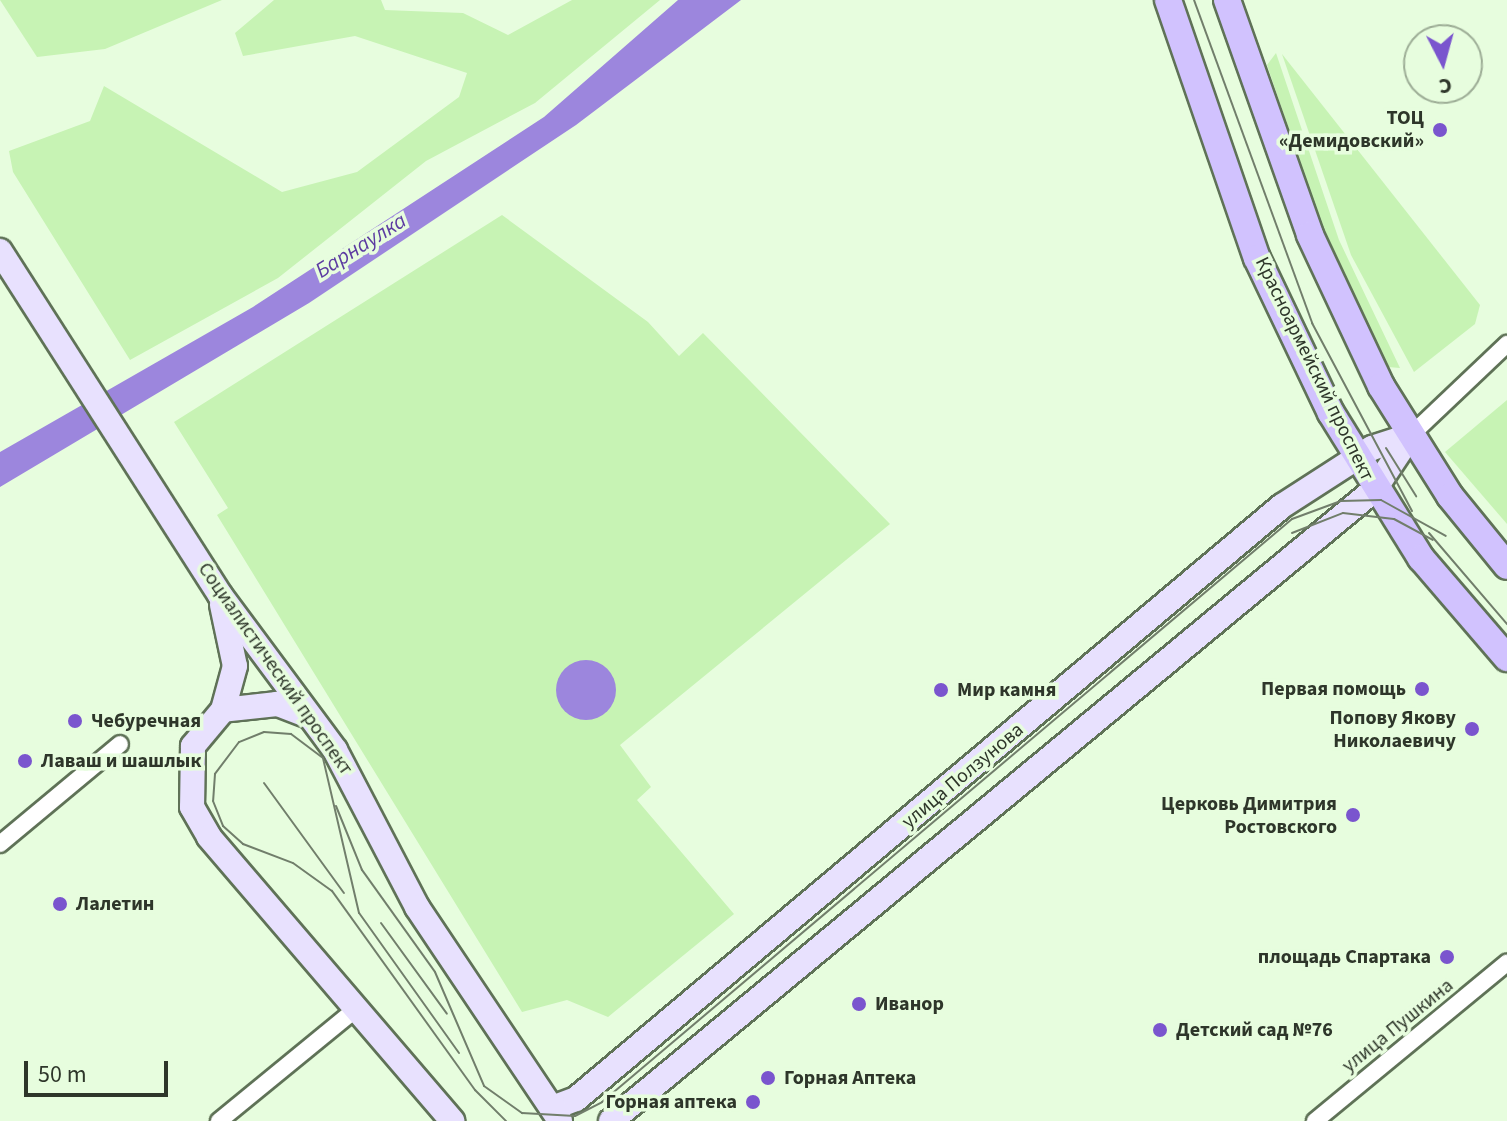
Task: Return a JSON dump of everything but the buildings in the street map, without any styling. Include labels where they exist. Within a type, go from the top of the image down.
[{"type":"main road","name":"Красноармейский проспект","points":[[1168,0],[1257,258],[1354,458],[1374,490],[1507,658]]},
{"type":"main road","points":[[1227,0],[1310,235],[1410,436],[1507,566]]},
{"type":"street","name":"Социалистический проспект","points":[[0,251],[220,595],[352,779],[417,907],[556,1108]]},
{"type":"street","points":[[1410,436],[1507,344]]},
{"type":"street","name":"улица Ползунова","points":[[556,1108],[1282,506],[1354,458],[1410,436]]},
{"type":"street","name":"улица Ползунова","points":[[611,1121],[1374,490],[1410,436]]},
{"type":"street","points":[[220,595],[235,666],[223,710],[193,746],[187,774],[192,807],[209,837],[452,1121]]},
{"type":"street","points":[[223,710],[277,704],[309,716]]},
{"type":"street","points":[[0,844],[120,744]]},
{"type":"street","name":"улица Пушкина","points":[[1315,1121],[1507,963]]},
{"type":"street","points":[[219,1121],[357,1008]]},
{"type":"green space","points":[[0,0],[222,0],[105,49],[37,57]]},
{"type":"green space","points":[[274,0],[381,0],[385,10],[463,13],[508,35],[572,0],[660,0],[535,103],[426,161],[278,278],[130,360],[13,172],[9,151],[90,121],[104,86],[282,192],[357,172],[459,97],[467,73],[355,36],[243,56],[235,33]]},
{"type":"green space","points":[[1276,53],[1339,240],[1400,368],[1388,367],[1328,245],[1267,65]]},
{"type":"green space","points":[[1282,54],[1480,305],[1475,324],[1414,372],[1351,255]]},
{"type":"green space","points":[[502,215],[648,322],[679,356],[703,333],[890,524],[620,745],[651,787],[637,800],[734,914],[608,1017],[567,1000],[522,1012],[217,515],[228,508],[174,422]]},
{"type":"green space","points":[[1507,400],[1507,524],[1445,452]]},
{"type":"water","name":"Барнаулка","points":[[678,0],[741,0],[576,125],[309,303],[0,487],[0,452],[253,307],[544,117]]},
{"type":"water","points":[[586,660],[598,662],[607,669],[614,678],[614,702],[607,711],[598,718],[586,720],[574,718],[565,711],[558,702],[556,690],[558,678],[565,669],[574,662]]},
{"type":"tram line","points":[[1194,0],[1312,323],[1412,511]]},
{"type":"tram line","points":[[1386,448],[1416,496]]},
{"type":"tram line","points":[[336,806],[362,870],[435,972],[484,1086],[522,1113],[575,1116],[602,1102],[1292,519],[1341,501],[1381,500],[1446,536]]},
{"type":"tram line","points":[[1292,533],[1343,513],[1394,519],[1433,540]]},
{"type":"tram line","points":[[1429,533],[1507,624]]},
{"type":"tram line","points":[[459,1053],[359,913],[323,758],[291,734],[264,732],[239,742],[215,774],[213,801],[223,826],[243,844],[293,863],[332,891],[475,1090],[506,1121]]},
{"type":"tram line","points":[[264,783],[344,893]]},
{"type":"tram line","points":[[381,923],[447,1014]]},
{"type":"place","name":"ТОЦ «Демидовский»","points":[[1440,130]]},
{"type":"place","name":"Первая помощь","points":[[1422,689]]},
{"type":"place","name":"Мир камня","points":[[941,690]]},
{"type":"place","name":"Чебуречная","points":[[75,721]]},
{"type":"place","name":"Попову Якову Николаевичу","points":[[1472,729]]},
{"type":"place","name":"Лаваш и шашлык","points":[[25,761]]},
{"type":"place","name":"Церковь Димитрия Ростовского","points":[[1353,815]]},
{"type":"place","name":"Лалетин","points":[[60,904]]},
{"type":"place","name":"площадь Спартака","points":[[1447,957]]},
{"type":"place","name":"Иванор","points":[[859,1004]]},
{"type":"place","name":"Детский сад №76","points":[[1160,1030]]},
{"type":"place","name":"Горная Аптека","points":[[768,1078]]},
{"type":"place","name":"Горная аптека","points":[[753,1102]]}]
